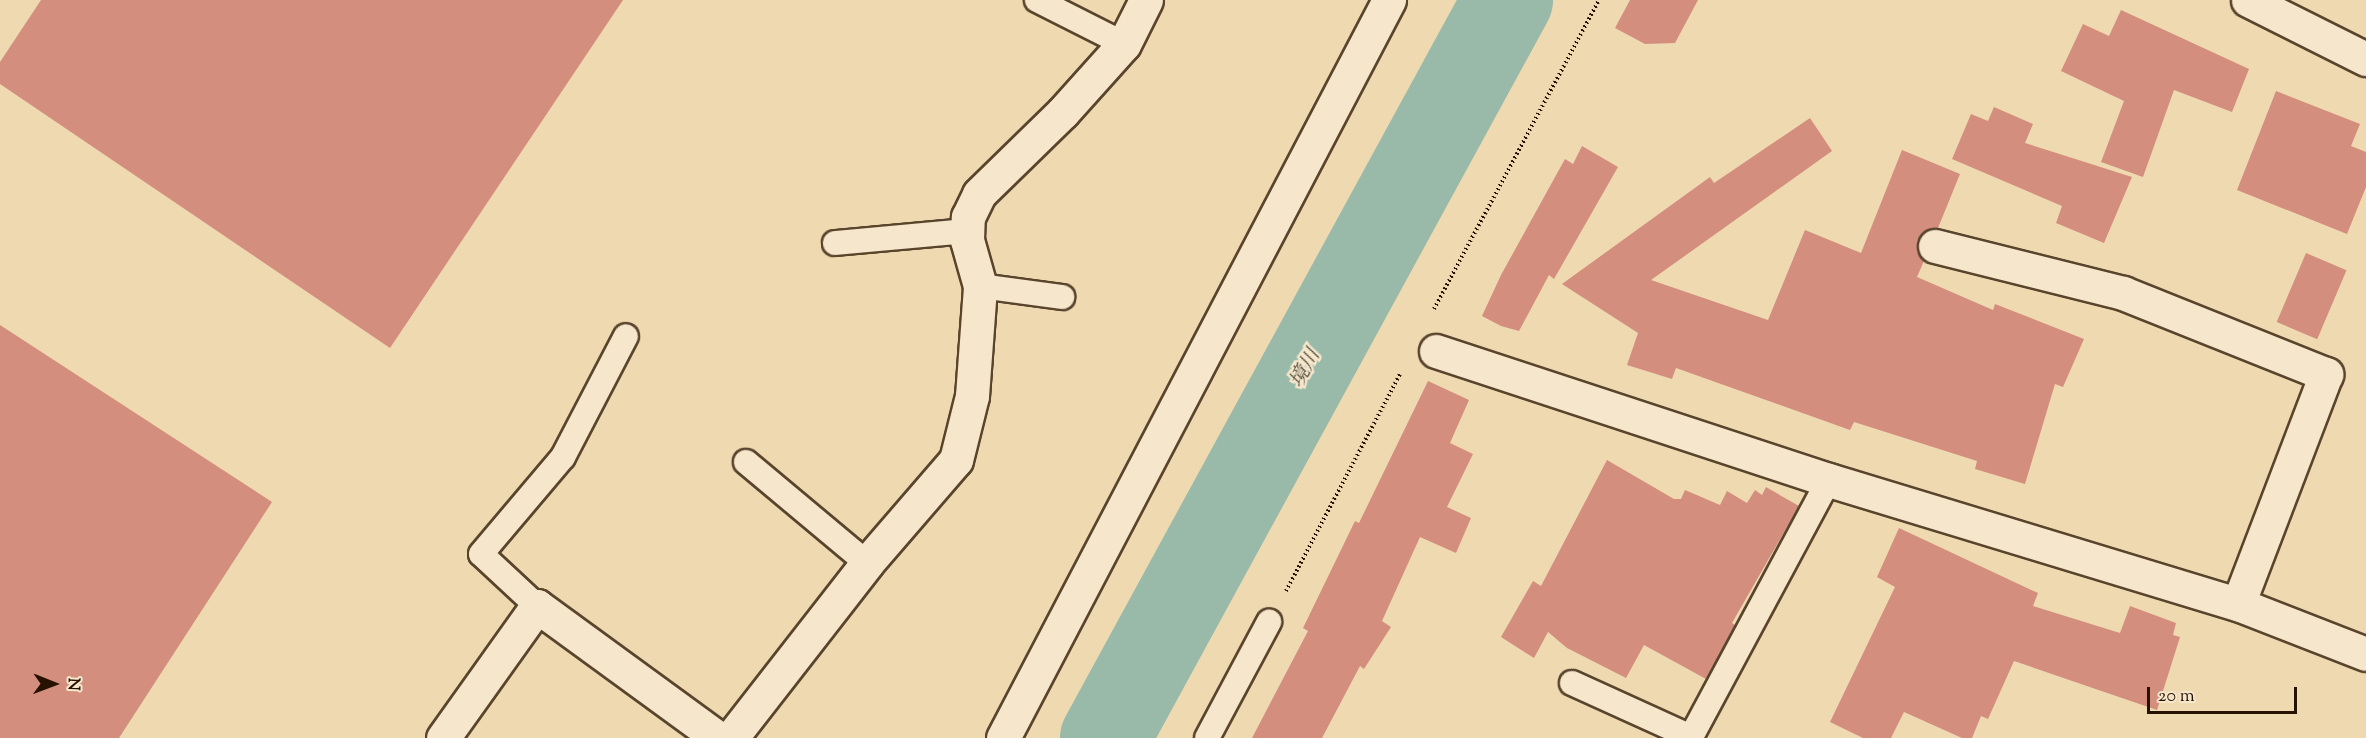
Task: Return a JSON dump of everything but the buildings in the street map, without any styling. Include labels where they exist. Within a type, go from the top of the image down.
[{"type":"street","points":[[443,738],[537,606],[714,736],[956,460],[972,396],[980,286],[968,231],[968,217],[979,194],[1063,112],[1124,44],[1146,0]]},
{"type":"street","points":[[1003,738],[1389,0]]},
{"type":"street","points":[[2248,0],[2366,59]]},
{"type":"street","points":[[1935,246],[2123,293],[2326,374],[2238,604]]},
{"type":"street","points":[[1436,351],[1830,480],[2238,604],[2366,654]]},
{"type":"lane","points":[[1037,0],[1124,44]]},
{"type":"lane","points":[[836,243],[968,231]]},
{"type":"lane","points":[[980,286],[1062,297]]},
{"type":"lane","points":[[537,606],[482,554],[563,457],[626,336]]},
{"type":"lane","points":[[746,462],[867,563]]},
{"type":"lane","points":[[1572,683],[1691,737],[1830,480]]},
{"type":"lane","points":[[1207,738],[1269,622]]},
{"type":"waterway","name":"境川","points":[[1105,738],[1508,0]]}]
